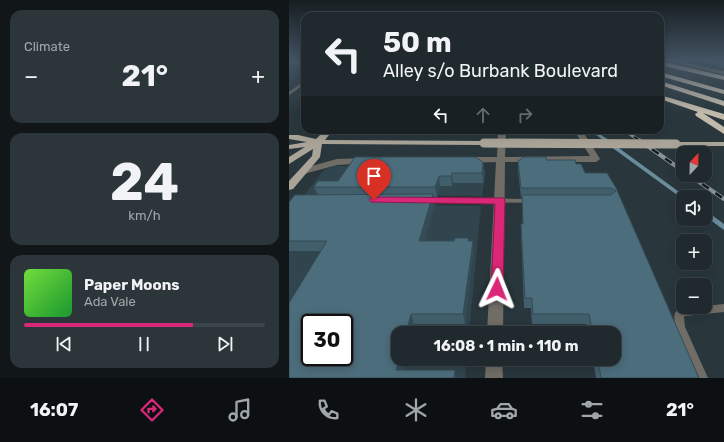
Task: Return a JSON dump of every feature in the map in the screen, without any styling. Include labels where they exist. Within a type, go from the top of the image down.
[{"type":"highway","points":[[673,78],[724,92]]},
{"type":"highway","points":[[687,78],[724,88]]},
{"type":"highway","points":[[664,79],[724,98]]},
{"type":"highway","points":[[664,84],[724,104]]},
{"type":"highway","points":[[664,98],[724,117]]},
{"type":"highway","points":[[671,101],[707,118],[724,130]]},
{"type":"main road","points":[[289,161],[318,142],[325,134]]},
{"type":"main road","points":[[289,137],[298,137],[318,142]]},
{"type":"main road","points":[[289,187],[317,157],[318,142]]},
{"type":"main road","points":[[289,147],[318,142],[724,144]]},
{"type":"street","points":[[495,326],[503,134]]},
{"type":"street","points":[[455,160],[596,159],[580,134]]},
{"type":"street","points":[[304,171],[322,164],[341,161],[376,161]]},
{"type":"street","points":[[494,366],[494,378]]},
{"type":"lane","points":[[289,88],[301,84]]},
{"type":"lane","points":[[289,94],[301,85]]},
{"type":"lane","points":[[421,200],[540,201]]},
{"type":"lane","points":[[703,378],[680,327],[679,315],[684,312],[724,308]]},
{"type":"shaded area","points":[[334,166],[478,166],[486,170],[482,196],[371,195],[302,198],[324,170]]},
{"type":"shaded area","points":[[299,203],[481,206],[470,326],[391,326],[391,366],[466,366],[465,378],[307,378],[328,366],[353,366],[353,314],[301,314],[301,326],[289,329],[289,215]]},
{"type":"building","points":[[355,157],[475,157],[483,162],[482,173],[452,173],[451,176],[439,176],[435,187],[314,187],[318,181],[338,181]]},
{"type":"building","points":[[524,157],[546,157],[546,160],[575,160],[576,164],[581,164],[585,173],[607,173],[616,188],[699,378],[601,378],[599,366],[621,366],[621,326],[592,326],[589,314],[533,314],[532,298],[525,298],[521,224],[523,224],[522,195],[611,195],[616,191],[611,188],[521,188],[518,161]]},
{"type":"building","points":[[433,194],[419,241],[454,241],[455,238],[469,238],[468,241],[473,241],[463,314],[411,314],[408,326],[391,326],[391,366],[397,366],[396,370],[455,370],[454,378],[289,378],[289,303],[327,241],[289,241],[289,202],[295,195]]},
{"type":"waterway","points":[[597,134],[607,141]]},
{"type":"waterway","points":[[613,146],[676,192]]},
{"type":"waterway","points":[[712,218],[724,227]]},
{"type":"railway","points":[[630,134],[640,141]]},
{"type":"railway","points":[[639,140],[676,166]]},
{"type":"railway","points":[[699,182],[724,199]]},
{"type":"route","points":[[374,200],[500,201],[497,289]]}]
